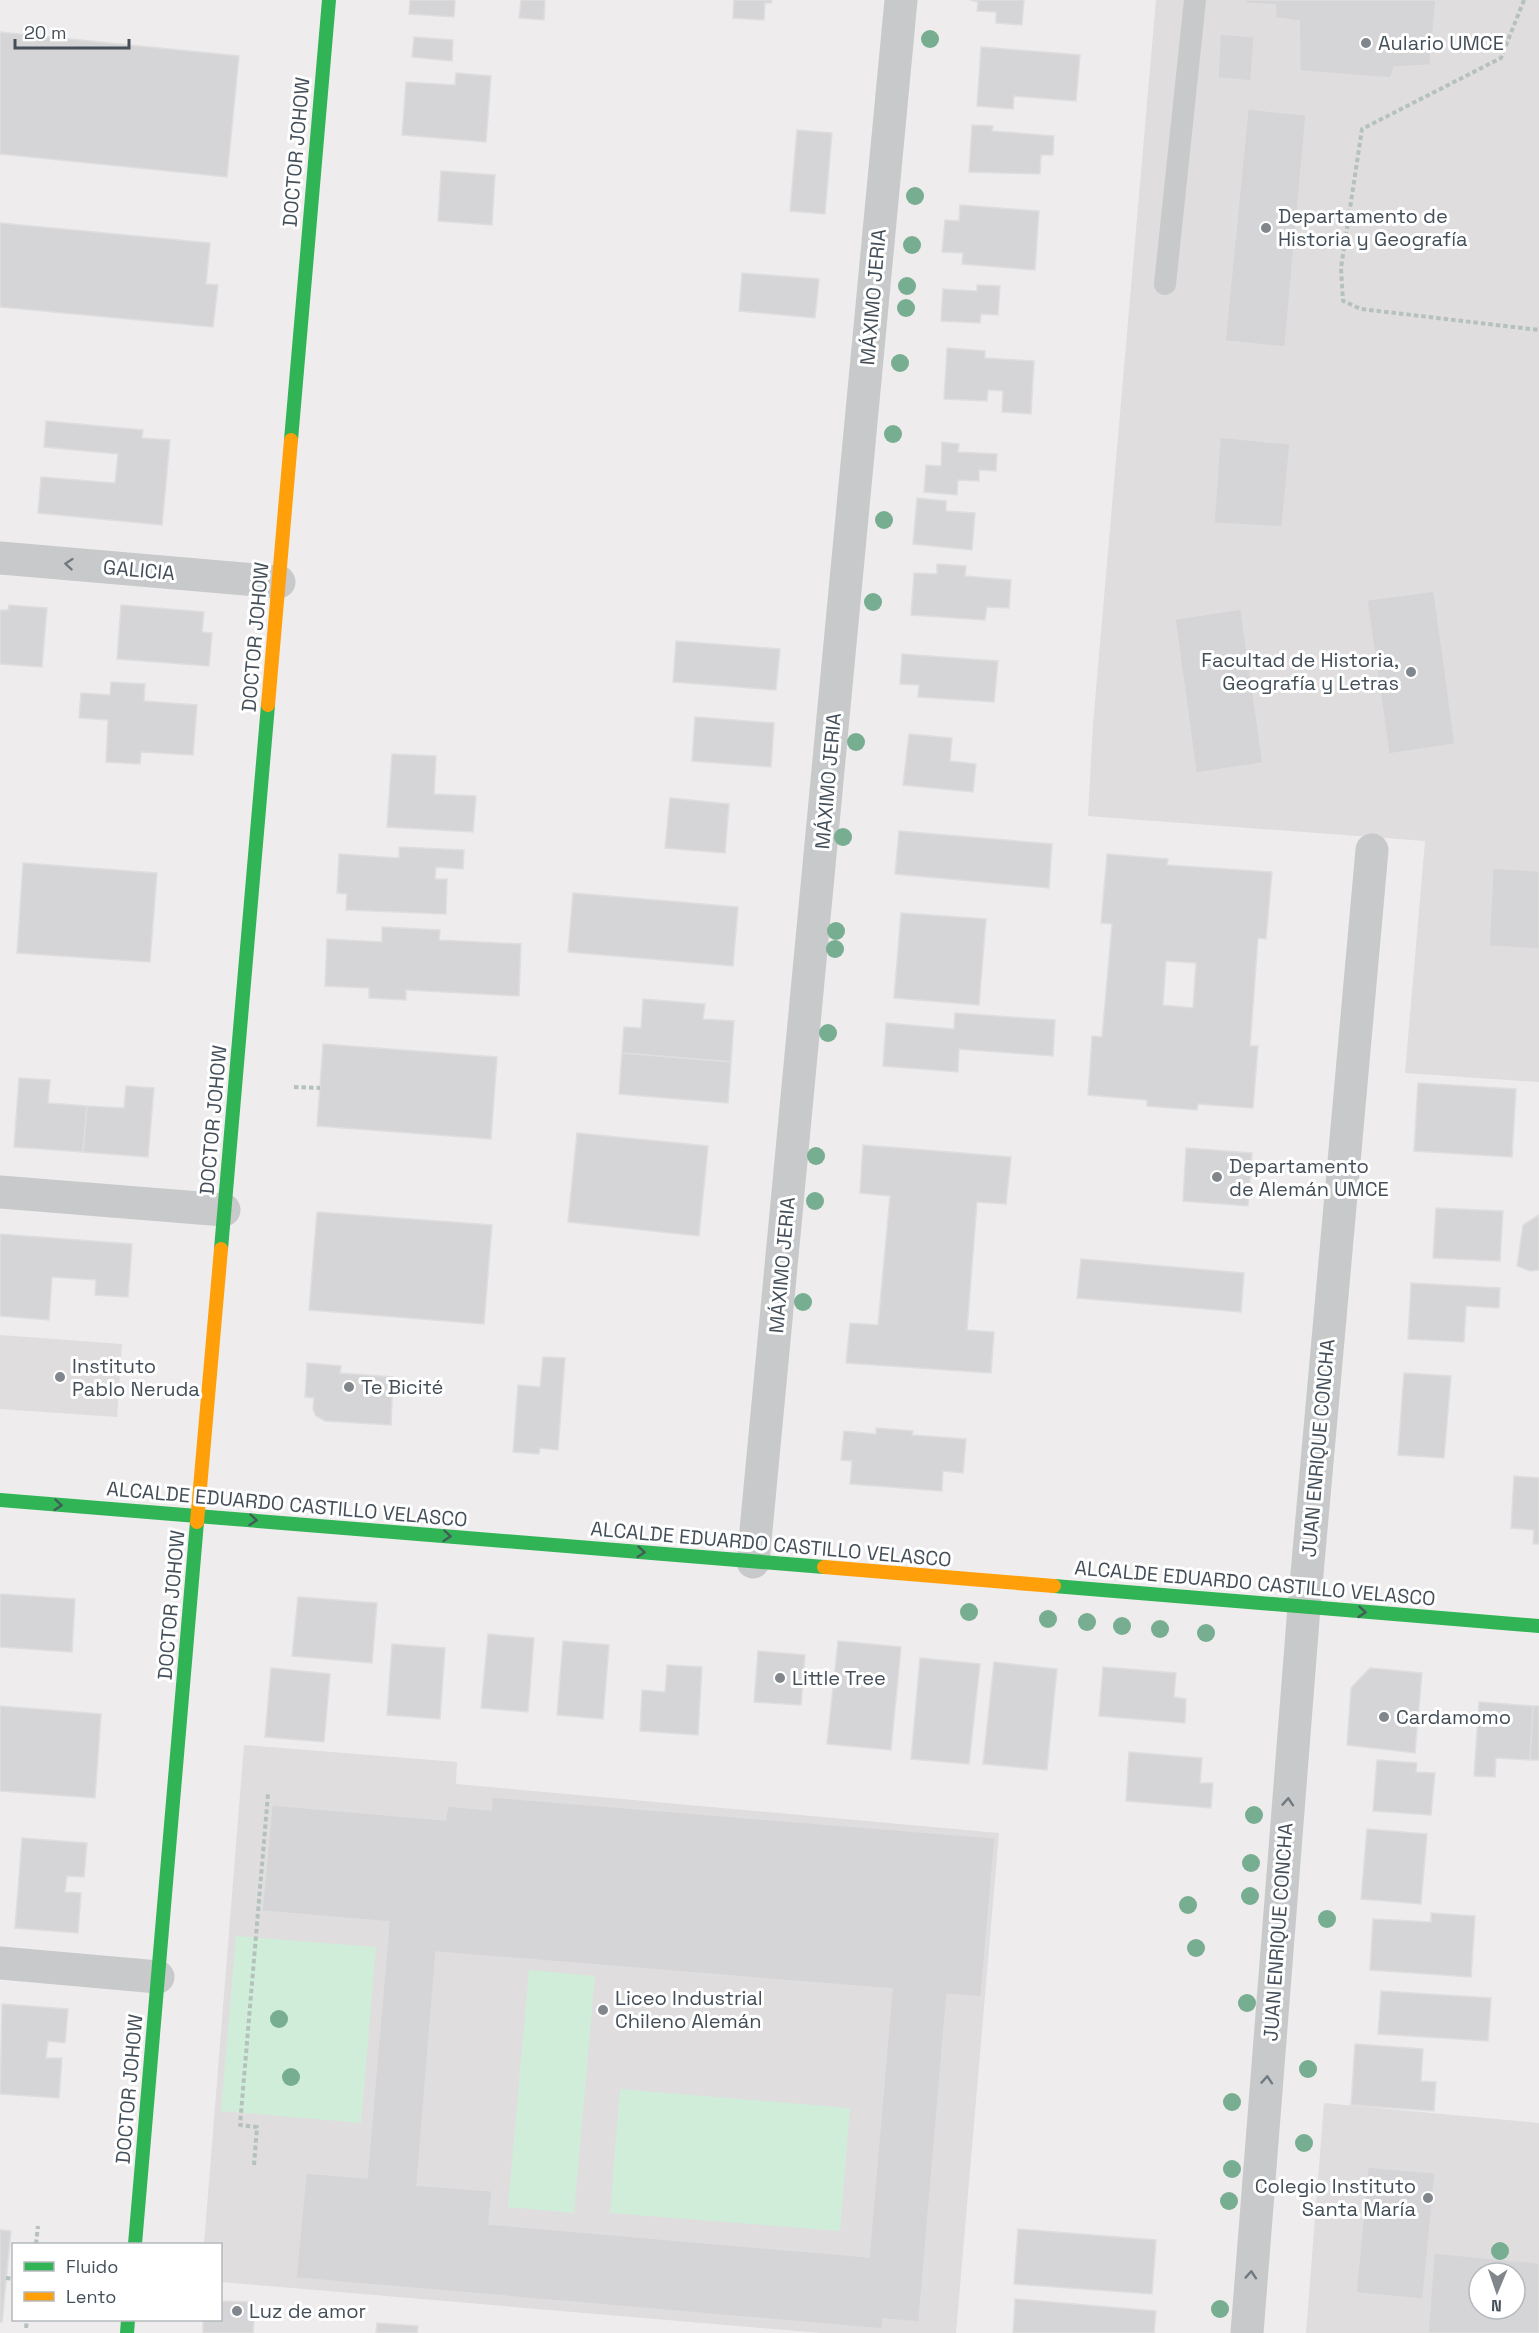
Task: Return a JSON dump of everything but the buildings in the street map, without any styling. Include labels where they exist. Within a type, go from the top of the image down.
[{"type":"street","name":"DOCTOR JOHOW","points":[[135,2243],[329,0]]},
{"type":"street","name":"MÁXIMO JERIA","points":[[753,1562],[901,0]]},
{"type":"street","name":"GALICIA","points":[[0,558],[279,582]]},
{"type":"street","name":"JUAN ENRIQUE CONCHA","points":[[1247,2333],[1304,1607],[1372,850]]},
{"type":"street","points":[[0,1192],[224,1210]]},
{"type":"street","name":"ALCALDE EDUARDO CASTILLO VELASCO","points":[[0,1500],[1539,1626]]},
{"type":"street","points":[[0,1963],[158,1977]]},
{"type":"lane","points":[[1165,284],[1195,0]]},
{"type":"path","points":[[1524,0],[1501,58],[1362,129],[1341,268],[1343,301],[1361,309],[1539,330]]},
{"type":"path","points":[[294,1087],[320,1088]]},
{"type":"path","points":[[254,2165],[257,2127],[240,2125],[268,1794]]},
{"type":"path","points":[[36,2243],[38,2226]]},
{"type":"path","points":[[6,2278],[12,2279]]},
{"type":"path","points":[[26,2328],[27,2321]]},
{"type":"shaded area","points":[[1156,0],[1539,0],[1539,1082],[1405,1073],[1425,841],[1088,816],[1093,724]]},
{"type":"shaded area","name":"Instituto Pablo Neruda","points":[[0,1335],[122,1344],[117,1417],[0,1409]]},
{"type":"shaded area","name":"Liceo Industrial Chileno Alemán","points":[[244,1745],[457,1762],[456,1784],[999,1833],[956,2333],[821,2333],[222,2282],[222,2243],[204,2243]]},
{"type":"shaded area","name":"Colegio Instituto Santa María","points":[[1324,2103],[1539,2123],[1539,2333],[1306,2333]]},
{"type":"green space","points":[[236,1936],[376,1947],[361,2123],[221,2111]]},
{"type":"green space","points":[[529,1970],[595,1976],[574,2213],[508,2207]]},
{"type":"green space","points":[[620,2089],[850,2108],[840,2231],[610,2213]]},
{"type":"traffic: fast","points":[[291,440],[329,0]]},
{"type":"traffic: fast","points":[[221,1249],[268,705]]},
{"type":"traffic: fast","points":[[0,1500],[824,1567]]},
{"type":"traffic: fast","points":[[135,2243],[197,1522]]},
{"type":"traffic: fast","points":[[1054,1586],[1539,1626]]},
{"type":"traffic: fast","points":[[127,2333],[128,2321]]},
{"type":"traffic: slow","points":[[268,705],[291,440]]},
{"type":"traffic: slow","points":[[197,1522],[221,1249]]},
{"type":"traffic: slow","points":[[824,1567],[1054,1586]]},
{"type":"place","name":"Aulario UMCE","points":[[1366,43]]},
{"type":"place","name":"Departamento de Historia y Geografía","points":[[1266,228]]},
{"type":"place","name":"Facultad de Historia, Geografía y Letras","points":[[1411,672]]},
{"type":"place","name":"Departamento de Alemán UMCE","points":[[1217,1177]]},
{"type":"place","name":"Instituto Pablo Neruda","points":[[60,1377]]},
{"type":"place","name":"Te Bicité","points":[[349,1387]]},
{"type":"place","name":"Little Tree","points":[[780,1678]]},
{"type":"place","name":"Cardamomo","points":[[1384,1717]]},
{"type":"place","name":"Liceo Industrial Chileno Alemán","points":[[603,2010]]},
{"type":"place","name":"Colegio Instituto Santa María","points":[[1428,2198]]},
{"type":"place","name":"Luz de amor","points":[[237,2311]]}]
